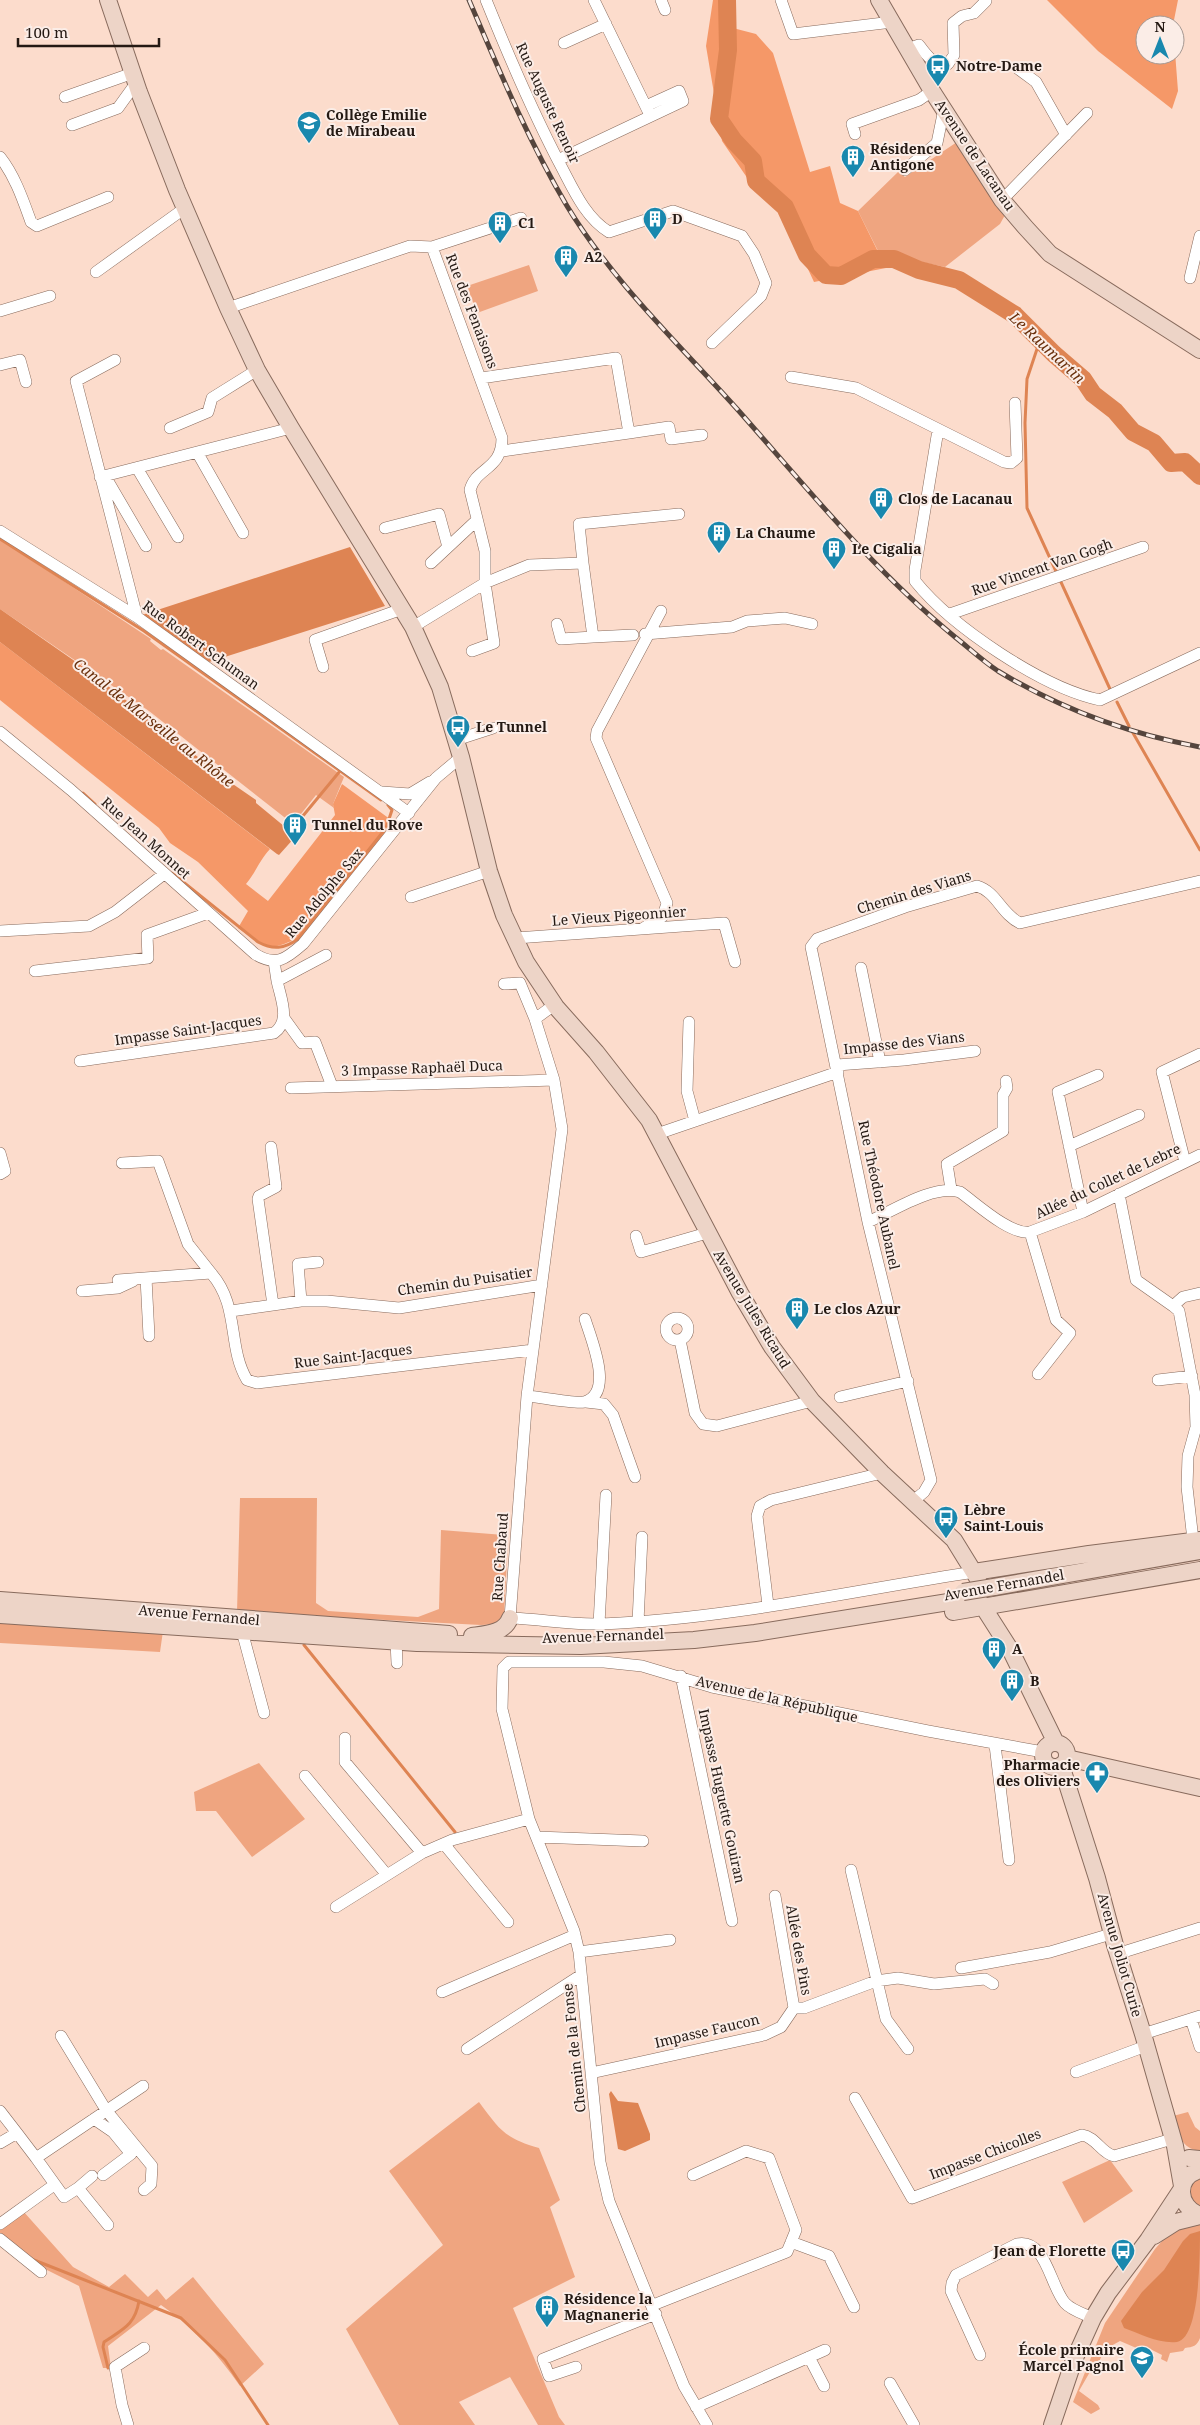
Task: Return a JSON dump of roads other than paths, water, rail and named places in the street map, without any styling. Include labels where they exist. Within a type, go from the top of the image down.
[{"type":"street","name":"Avenue Jules Ricaud","points":[[108,0],[134,78],[185,208],[257,370],[413,626],[440,687],[461,757],[489,871],[504,914],[526,962],[554,1005],[596,1052],[657,1134],[707,1233],[772,1347],[812,1401],[882,1473],[954,1540],[1005,1640],[1050,1748]]},
{"type":"street","name":"Rue Auguste Renoir","points":[[486,0],[526,98],[558,160],[590,215],[600,227],[609,232],[673,211],[742,236],[754,254],[766,283],[761,296],[712,343]]},
{"type":"street","points":[[558,160],[648,111],[594,0]]},
{"type":"street","points":[[781,0],[793,34],[892,22]]},
{"type":"street","name":"Avenue de Lacanau","points":[[879,0],[932,91],[1002,200],[1050,254],[1200,350]]},
{"type":"street","points":[[908,50],[919,45],[939,65],[948,64],[954,54],[953,23],[962,16],[974,13],[986,1]]},
{"type":"street","points":[[564,43],[606,24]]},
{"type":"street","points":[[1017,68],[1036,82],[1066,135]]},
{"type":"street","points":[[65,97],[134,78]]},
{"type":"street","points":[[72,125],[118,108],[134,78]]},
{"type":"street","points":[[854,134],[852,124],[919,100],[932,91]]},
{"type":"street","points":[[905,170],[937,143],[944,109]]},
{"type":"street","points":[[1002,200],[1087,113]]},
{"type":"street","points":[[0,157],[20,193],[30,222],[37,226],[108,197]]},
{"type":"street","points":[[96,272],[185,208]]},
{"type":"street","points":[[432,246],[521,218]]},
{"type":"street","points":[[1190,278],[1200,236]]},
{"type":"street","name":"Rue des Fenaisons","points":[[228,308],[410,246],[432,246],[502,438],[502,451]]},
{"type":"street","points":[[0,311],[50,296]]},
{"type":"street","points":[[481,378],[616,358],[629,433]]},
{"type":"street","points":[[0,365],[20,360],[26,382]]},
{"type":"street","points":[[115,360],[76,381],[103,477],[137,617]]},
{"type":"street","points":[[170,428],[208,412],[212,398],[257,370]]},
{"type":"street","points":[[791,377],[856,388],[938,430],[1011,463],[1017,458],[1015,403]]},
{"type":"street","points":[[103,477],[291,428]]},
{"type":"street","points":[[472,651],[494,643],[485,583],[485,552],[470,490],[472,482],[495,462],[502,451],[669,428],[671,439],[702,435]]},
{"type":"street","points":[[938,430],[916,552],[915,581],[926,594],[989,645],[1046,680],[1082,697],[1100,700],[1200,653]]},
{"type":"street","points":[[197,452],[243,533]]},
{"type":"street","points":[[137,468],[178,537]]},
{"type":"street","points":[[103,477],[146,546]]},
{"type":"street","points":[[385,528],[439,514],[448,547]]},
{"type":"street","points":[[593,637],[579,524],[679,514]]},
{"type":"street","points":[[430,563],[477,520]]},
{"type":"street","name":"Rue Robert Schuman","points":[[0,531],[137,617],[380,792],[412,809]]},
{"type":"street","name":"Rue Vincent Van Gogh","points":[[950,614],[1143,547]]},
{"type":"street","points":[[413,626],[485,583],[529,565],[583,563]]},
{"type":"street","points":[[323,667],[315,640],[402,609]]},
{"type":"street","points":[[642,929],[664,916],[667,903],[596,738],[597,731],[642,634],[661,611]]},
{"type":"street","points":[[558,624],[561,639],[732,627],[747,620],[786,618],[812,624]]},
{"type":"street","points":[[456,740],[493,728]]},
{"type":"street","name":"Rue Jean Monnet","points":[[0,732],[71,790],[254,954],[265,961],[274,961]]},
{"type":"street","name":"Rue Adolphe Sax","points":[[274,961],[288,957],[303,944],[436,778],[461,757]]},
{"type":"street","points":[[380,792],[410,794],[436,778]]},
{"type":"street","points":[[410,794],[412,809]]},
{"type":"street","points":[[411,897],[489,871]]},
{"type":"street","points":[[0,931],[89,926],[115,912],[164,874]]},
{"type":"street","name":"Chemin des Vians","points":[[837,1069],[811,947],[817,939],[905,907],[977,886],[986,889],[1009,918],[1020,922],[1200,881]]},
{"type":"street","points":[[35,970],[148,958],[147,935],[208,913]]},
{"type":"street","name":"Le Vieux Pigeonnier","points":[[516,938],[724,924],[735,962]]},
{"type":"street","points":[[278,981],[326,955]]},
{"type":"street","points":[[274,961],[284,1018],[302,1043],[315,1042],[332,1086]]},
{"type":"street","points":[[861,968],[880,1062]]},
{"type":"street","name":"Rue Chabaud","points":[[504,984],[520,983],[535,1019],[554,1080],[562,1129],[527,1396],[510,1618],[565,1624],[638,1622],[730,1612],[768,1605],[979,1591]]},
{"type":"street","points":[[535,1019],[554,1005]]},
{"type":"street","name":"Impasse Saint-Jacques","points":[[80,1060],[274,1033],[282,1027],[284,1018]]},
{"type":"street","points":[[689,1022],[687,1091],[695,1121]]},
{"type":"street","name":"Impasse des Vians","points":[[837,1069],[975,1051]]},
{"type":"street","points":[[1186,1162],[1162,1072],[1200,1054]]},
{"type":"street","points":[[657,1134],[837,1069]]},
{"type":"street","name":"Rue Théodore Aubanel","points":[[837,1069],[868,1222],[931,1480],[924,1492],[912,1502]]},
{"type":"street","points":[[1083,1212],[1058,1092],[1098,1076]]},
{"type":"street","name":"3 Impasse Raphaël Duca","points":[[291,1088],[554,1080]]},
{"type":"street","points":[[868,1222],[930,1193],[951,1189],[947,1164],[1003,1131],[1006,1081]]},
{"type":"street","points":[[1069,1146],[1139,1115]]},
{"type":"street","points":[[271,1147],[276,1187],[259,1196],[258,1199],[276,1305]]},
{"type":"street","points":[[0,1153],[5,1166],[5,1171],[0,1174]]},
{"type":"street","name":"Allée du Collet de Lebre","points":[[951,1189],[960,1192],[1022,1234],[1083,1212],[1200,1155]]},
{"type":"street","points":[[122,1163],[158,1161],[188,1244],[222,1286],[231,1311]]},
{"type":"street","points":[[979,1591],[1089,1554],[1198,1542],[1187,1486],[1194,1454],[1196,1427],[1194,1373],[1179,1311],[1136,1280],[1119,1194]]},
{"type":"street","points":[[1030,1232],[1056,1320],[1070,1333],[1038,1374]]},
{"type":"street","points":[[636,1236],[641,1252],[707,1233]]},
{"type":"street","points":[[270,1245],[276,1305]]},
{"type":"street","points":[[302,1301],[298,1264],[318,1262]]},
{"type":"street","points":[[118,1280],[211,1273]]},
{"type":"street","points":[[82,1291],[118,1288],[141,1278]]},
{"type":"street","points":[[141,1278],[149,1336]]},
{"type":"street","name":"Chemin du Puisatier","points":[[231,1311],[302,1301],[327,1300],[399,1308],[542,1285]]},
{"type":"street","points":[[1173,1306],[1183,1297],[1200,1293]]},
{"type":"street","name":"Rue Saint-Jacques","points":[[231,1311],[240,1369],[247,1380],[257,1383],[533,1350]]},
{"type":"street","points":[[584,1402],[596,1396],[600,1387],[600,1372],[586,1319]]},
{"type":"street","points":[[680,1340],[695,1413],[703,1424],[716,1426],[812,1401]]},
{"type":"street","points":[[1158,1380],[1194,1373]]},
{"type":"street","points":[[840,1397],[908,1381]]},
{"type":"street","points":[[527,1396],[604,1404],[614,1415],[635,1477]]},
{"type":"street","points":[[768,1605],[757,1516],[760,1506],[771,1500],[882,1473]]},
{"type":"street","points":[[599,1624],[606,1495]]},
{"type":"street","points":[[638,1622],[642,1537]]},
{"type":"street","name":"Avenue Fernandel","points":[[0,1615],[396,1641],[532,1646],[630,1644],[755,1633],[979,1591],[1198,1542]]},
{"type":"street","name":"Avenue Fernandel","points":[[0,1600],[472,1636],[556,1638],[674,1634],[772,1622],[1200,1561]]},
{"type":"street","points":[[979,1591],[1200,1570]]},
{"type":"street","points":[[472,1636],[501,1629],[508,1624],[510,1618]]},
{"type":"street","points":[[242,1631],[264,1713]]},
{"type":"street","points":[[396,1641],[397,1663]]},
{"type":"street","name":"Avenue de la République","points":[[509,1662],[604,1662],[642,1666],[712,1686],[995,1745],[1050,1748]]},
{"type":"street","name":"Chemin de la Fonse","points":[[509,1662],[503,1668],[502,1709],[529,1819],[575,1935],[579,1952],[600,2162],[609,2201],[655,2310],[684,2386],[707,2425]]},
{"type":"street","name":"Impasse Huguette Gouiran","points":[[681,1676],[732,1921]]},
{"type":"street","points":[[345,1738],[345,1762],[422,1853]]},
{"type":"street","points":[[995,1745],[1009,1860]]},
{"type":"street","name":"Avenue Joliot Curie","points":[[1050,1748],[1064,1746],[1064,1762],[1098,1878],[1117,1954],[1145,2040],[1173,2143],[1183,2202],[1188,2208],[1200,2215]]},
{"type":"street","points":[[1064,1762],[1200,1788]]},
{"type":"street","points":[[305,1776],[387,1875]]},
{"type":"street","points":[[336,1907],[422,1853],[444,1844],[529,1819]]},
{"type":"street","points":[[537,1837],[643,1841]]},
{"type":"street","points":[[444,1844],[508,1922]]},
{"type":"street","points":[[851,1870],[886,2019],[908,2049]]},
{"type":"street","name":"Allée des Pins","points":[[775,1896],[794,2008]]},
{"type":"street","points":[[1117,1954],[1200,1928]]},
{"type":"street","points":[[961,1968],[1042,1954],[1112,1934]]},
{"type":"street","points":[[442,1992],[575,1935]]},
{"type":"street","points":[[579,1952],[670,1940]]},
{"type":"street","points":[[467,2049],[582,1975]]},
{"type":"street","points":[[794,2008],[804,2008],[876,1981],[898,1978],[934,1984],[986,1979],[993,1984]]},
{"type":"street","name":"Impasse Faucon","points":[[591,2073],[764,2035],[781,2026],[794,2008]]},
{"type":"street","points":[[1076,2072],[1195,2017],[1200,2047]]},
{"type":"street","points":[[61,2036],[106,2110],[152,2166],[151,2184],[144,2190]]},
{"type":"street","points":[[36,2158],[142,2086]]},
{"type":"street","name":"Impasse Chicolles","points":[[855,2098],[912,2198],[1082,2135],[1088,2136],[1107,2154],[1114,2156],[1173,2143]]},
{"type":"street","points":[[0,2112],[64,2197],[131,2154],[113,2132],[94,2119]]},
{"type":"street","points":[[0,2143],[17,2133]]},
{"type":"street","points":[[1052,2425],[1074,2360],[1093,2318],[1108,2293],[1148,2240],[1197,2164],[1173,2143]]},
{"type":"street","points":[[576,2367],[549,2376],[543,2359],[787,2252],[796,2230],[769,2158],[746,2151],[693,2175]]},
{"type":"street","points":[[0,2224],[54,2185]]},
{"type":"street","points":[[78,2188],[108,2225]]},
{"type":"street","points":[[1148,2240],[1176,2222],[1200,2215]]},
{"type":"street","points":[[0,2239],[41,2272]]},
{"type":"street","points":[[791,2242],[829,2256],[854,2306]]},
{"type":"street","points":[[980,2355],[951,2291],[952,2283],[956,2275],[1017,2244],[1024,2242],[1038,2249],[1066,2304],[1093,2318]]},
{"type":"street","points":[[128,2425],[115,2367],[144,2348]]},
{"type":"street","points":[[696,2407],[825,2350]]},
{"type":"street","points":[[809,2357],[824,2386]]},
{"type":"street","points":[[890,2383],[914,2425]]},
{"type":"water","points":[[350,547],[385,606],[209,662],[142,615]]},
{"type":"water","name":"Canal de Marseille au Rhône","points":[[0,609],[89,671],[227,780],[256,800],[256,803],[296,836],[279,855],[277,854],[0,642]]},
{"type":"water","points":[[611,2091],[618,2101],[638,2103],[650,2134],[650,2140],[625,2151],[618,2149],[609,2094]]},
{"type":"water","points":[[1200,2231],[1197,2294],[1190,2326],[1185,2337],[1177,2342],[1164,2342],[1124,2328],[1121,2321],[1142,2292],[1164,2270],[1183,2241],[1190,2234]]},
{"type":"waterway","name":"Le Raumartin","points":[[727,0],[728,50],[719,119],[734,141],[753,161],[756,181],[785,207],[807,255],[826,275],[841,276],[873,259],[894,259],[919,270],[959,280],[1015,315],[1054,354],[1083,379],[1093,394],[1115,411],[1133,432],[1154,443],[1171,463],[1185,462],[1200,476]]},
{"type":"waterway","points":[[1040,340],[1027,379],[1025,423],[1027,508],[1110,689]]},
{"type":"waterway","points":[[0,539],[144,631],[381,800]]},
{"type":"waterway","points":[[1117,702],[1129,726]]},
{"type":"waterway","points":[[1133,733],[1200,850]]},
{"type":"waterway","points":[[288,834],[340,771]]},
{"type":"waterway","points":[[83,793],[95,804]]},
{"type":"waterway","points":[[172,873],[258,942],[274,947],[288,945],[298,939],[386,828],[392,810],[388,805]]},
{"type":"waterway","points":[[304,1645],[455,1832]]},
{"type":"waterway","points":[[34,2260],[181,2318],[225,2360],[268,2425]]},
{"type":"waterway","points":[[108,2368],[103,2347],[104,2342],[127,2326],[135,2316],[139,2301]]},
{"type":"railway","points":[[469,0],[527,130],[553,181],[585,234],[626,287],[869,557],[925,611],[998,671],[1045,697],[1095,718],[1147,735],[1200,747]]},
{"type":"place","name":"Notre-Dame","points":[[938,87]]},
{"type":"place","name":"Collège Emilie de Mirabeau","points":[[309,144]]},
{"type":"place","name":"Résidence Antigone","points":[[853,178]]},
{"type":"place","name":"D","points":[[655,240]]},
{"type":"place","name":"C1","points":[[500,244]]},
{"type":"place","name":"A2","points":[[566,278]]},
{"type":"place","name":"Clos de Lacanau","points":[[881,520]]},
{"type":"place","name":"La Chaume","points":[[719,554]]},
{"type":"place","name":"Le Cigalia","points":[[834,570]]},
{"type":"place","name":"Le Tunnel","points":[[458,748]]},
{"type":"place","name":"Tunnel du Rove","points":[[295,846]]},
{"type":"place","name":"Le clos Azur","points":[[797,1330]]},
{"type":"place","name":"Lèbre Saint-Louis","points":[[946,1539]]},
{"type":"place","name":"A","points":[[994,1670]]},
{"type":"place","name":"B","points":[[1012,1702]]},
{"type":"place","name":"Pharmacie des Oliviers","points":[[1097,1794]]},
{"type":"place","name":"Jean de Florette","points":[[1123,2272]]},
{"type":"place","name":"Résidence la Magnanerie","points":[[547,2328]]},
{"type":"place","name":"École primaire Marcel Pagnol","points":[[1142,2379]]}]
